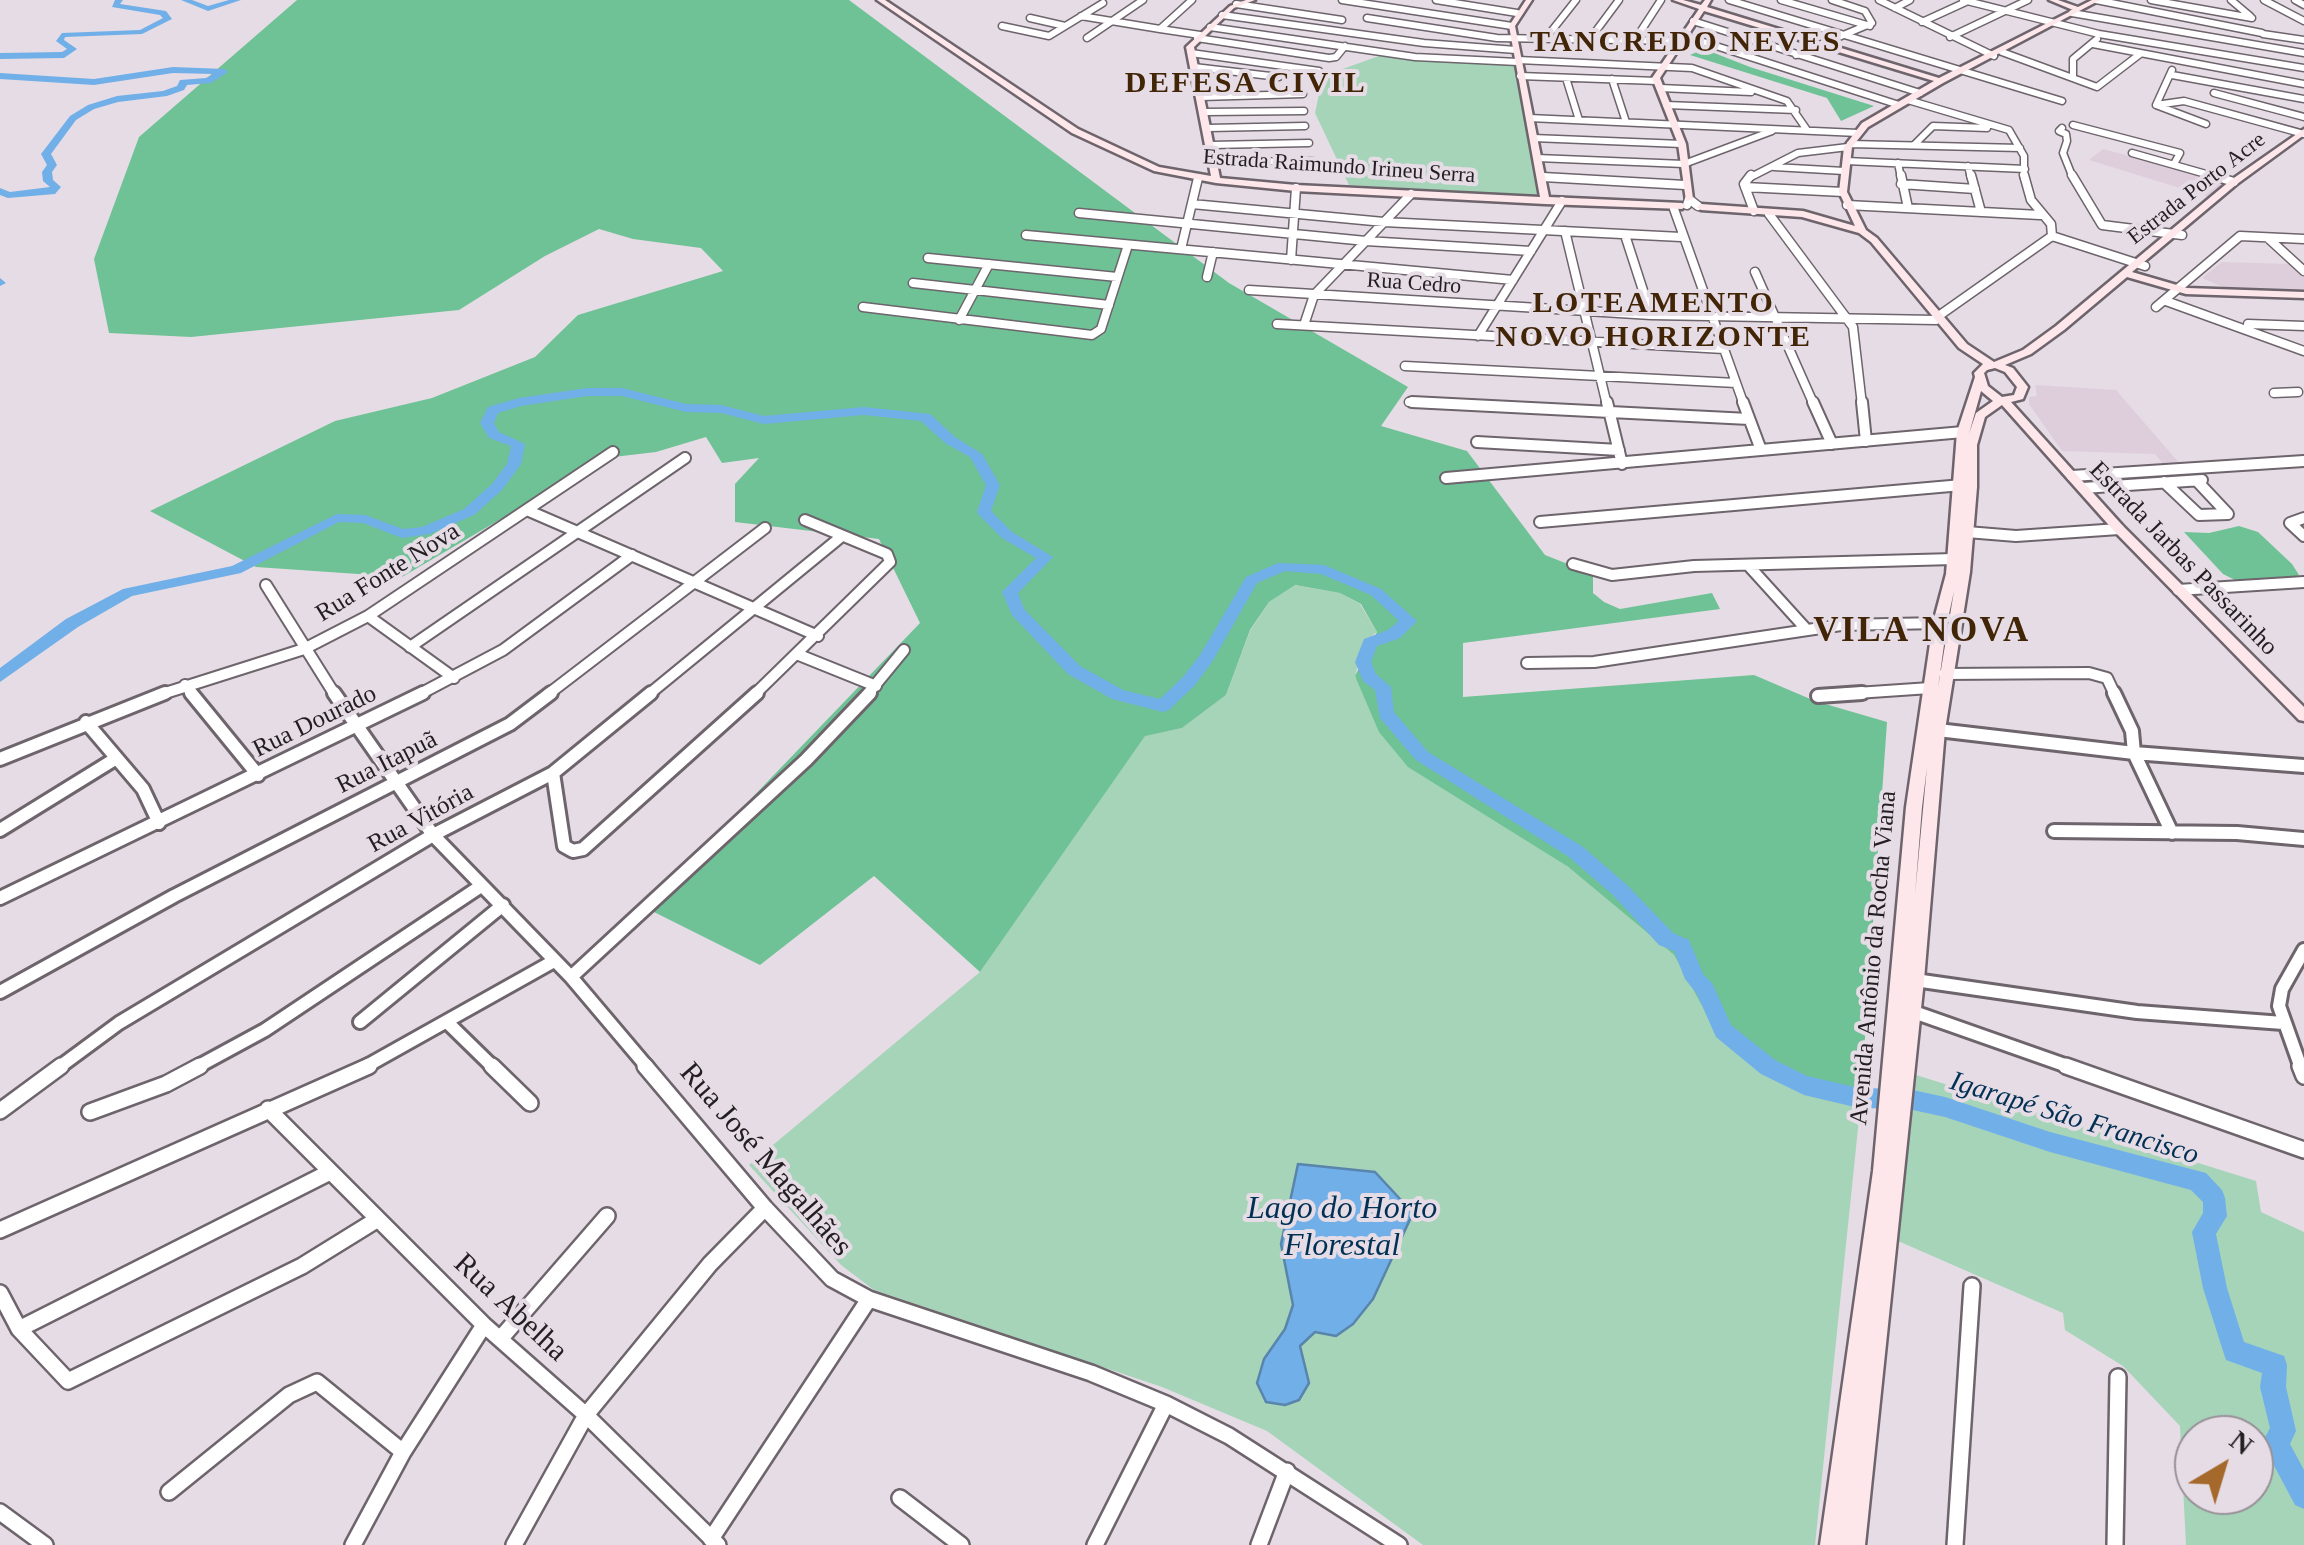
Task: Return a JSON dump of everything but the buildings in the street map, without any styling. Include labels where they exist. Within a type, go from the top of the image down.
[{"type":"street","name":"Estrada Raimundo Irineu Serra","points":[[880,0],[1076,132],[1138,163],[1198,178],[1296,188],[1810,215],[1862,232],[1969,351],[1993,365]]},
{"type":"street","points":[[1087,38],[1143,0]]},
{"type":"street","points":[[1160,29],[1192,0]]},
{"type":"street","points":[[1216,180],[1194,52],[1198,37],[1222,15],[1236,4],[1252,0]]},
{"type":"street","points":[[1342,0],[1512,26]]},
{"type":"street","points":[[1436,0],[1517,13]]},
{"type":"street","points":[[1525,0],[1512,26],[1545,201]]},
{"type":"street","points":[[1546,38],[1576,0]]},
{"type":"street","points":[[1590,39],[1618,0]]},
{"type":"street","points":[[1635,40],[1661,0]]},
{"type":"street","points":[[1676,0],[1706,4],[1940,81]]},
{"type":"street","points":[[1730,0],[2062,101]]},
{"type":"street","points":[[1780,0],[1870,26]]},
{"type":"street","points":[[1832,0],[1865,11],[1870,26]]},
{"type":"street","points":[[1879,0],[1950,37],[2103,86],[2140,54]]},
{"type":"street","points":[[1894,8],[1910,0]]},
{"type":"street","points":[[1922,22],[1967,0],[2100,34],[2304,68]]},
{"type":"street","points":[[1950,37],[2028,0]]},
{"type":"street","points":[[2052,0],[2304,40]]},
{"type":"street","points":[[2151,0],[2252,18]]},
{"type":"street","points":[[2171,4],[2204,0]]},
{"type":"street","points":[[2231,0],[2263,33],[2264,46]]},
{"type":"street","points":[[2264,0],[2304,21]]},
{"type":"street","points":[[2295,0],[2304,5]]},
{"type":"street","points":[[1002,26],[1048,36],[1104,3]]},
{"type":"street","points":[[1236,4],[1342,20]]},
{"type":"street","points":[[1423,4],[1433,14],[1440,45]]},
{"type":"street","points":[[1706,4],[1664,65],[1659,85],[1682,144],[1687,207],[1681,237],[1761,450]]},
{"type":"street","points":[[2085,4],[2118,22],[2304,53]]},
{"type":"street","points":[[1862,232],[1843,192],[1849,146],[1858,132],[1940,81],[1998,54],[2085,4]]},
{"type":"street","points":[[2072,76],[2073,59],[2100,34],[2137,11]]},
{"type":"street","points":[[1222,15],[1517,57]]},
{"type":"street","points":[[1081,16],[1333,58],[1345,46]]},
{"type":"street","points":[[1030,18],[1064,26]]},
{"type":"street","points":[[1367,18],[1515,38],[1683,39],[1898,105]]},
{"type":"street","points":[[1694,22],[1920,93]]},
{"type":"street","points":[[1210,26],[1440,59],[1517,57],[1696,69],[1791,103],[1808,130]]},
{"type":"street","points":[[1774,64],[1870,26]]},
{"type":"street","points":[[1194,52],[1210,40]]},
{"type":"street","points":[[2093,44],[2304,84]]},
{"type":"street","points":[[1194,52],[1319,71]]},
{"type":"street","points":[[2156,104],[2172,74],[2172,60]]},
{"type":"street","points":[[1194,67],[1279,77]]},
{"type":"street","points":[[2172,74],[2304,99]]},
{"type":"street","points":[[1520,76],[1764,92]]},
{"type":"street","points":[[1566,78],[1579,120]]},
{"type":"street","points":[[1612,80],[1626,122]]},
{"type":"street","points":[[2214,93],[2304,117]]},
{"type":"street","points":[[1200,97],[1303,94]]},
{"type":"street","points":[[1908,100],[2008,130],[2020,148],[2031,200],[2050,224],[2052,236]]},
{"type":"street","points":[[2156,104],[2184,101],[2303,134]]},
{"type":"street","points":[[2156,104],[2206,124]]},
{"type":"street","points":[[1666,105],[1796,110]]},
{"type":"street","points":[[1204,112],[1304,110]]},
{"type":"street","points":[[1528,118],[1858,132]]},
{"type":"street","points":[[2072,125],[2180,153],[2174,164]]},
{"type":"street","points":[[1208,128],[1305,126]]},
{"type":"street","points":[[1914,145],[1933,126],[2008,130]]},
{"type":"street","points":[[2062,128],[2059,131],[2066,134],[2067,142],[2063,153],[2077,187],[2102,224],[2178,234]]},
{"type":"street","points":[[1537,158],[1684,164],[1776,129]]},
{"type":"street","name":"Estrada Porto Acre","points":[[2178,234],[2234,182],[2303,134]]},
{"type":"street","name":"Estrada Porto Acre","points":[[1993,365],[2028,352],[2303,134]]},
{"type":"street","points":[[1533,138],[1682,144]]},
{"type":"street","points":[[1211,145],[1309,144]]},
{"type":"street","points":[[1754,211],[1745,180],[1798,153],[1849,146],[2020,148]]},
{"type":"street","points":[[2132,153],[2234,182]]},
{"type":"street","points":[[1215,162],[1312,160]]},
{"type":"street","points":[[1768,167],[1898,164],[2025,169]]},
{"type":"street","points":[[1898,164],[1908,208]]},
{"type":"street","points":[[1968,166],[1981,212]]},
{"type":"street","points":[[1543,177],[1685,185]]},
{"type":"street","points":[[1181,249],[1198,178]]},
{"type":"street","points":[[1901,184],[1975,189]]},
{"type":"street","points":[[1745,187],[1843,192]]},
{"type":"street","points":[[1291,260],[1296,188]]},
{"type":"street","points":[[1304,325],[1314,295],[1411,194]]},
{"type":"street","points":[[1478,336],[1562,201]]},
{"type":"street","points":[[1192,204],[1384,222],[1681,237]]},
{"type":"street","name":"Estrada Raimundo Irineu Serra","points":[[1687,207],[1808,217],[1846,228],[1868,241],[1893,267]]},
{"type":"street","points":[[1810,215],[1848,209],[1908,208],[2040,215]]},
{"type":"street","points":[[1079,213],[1366,241],[1530,251]]},
{"type":"street","points":[[1768,214],[1850,319],[1866,441]]},
{"type":"street","points":[[1566,232],[1622,464]]},
{"type":"street","points":[[1625,234],[1651,314]]},
{"type":"street","points":[[1026,235],[1341,268],[1513,280]]},
{"type":"street","points":[[2052,236],[2180,290],[2304,295]]},
{"type":"street","points":[[1938,318],[2052,236]]},
{"type":"street","points":[[2156,307],[2240,236],[2304,239]]},
{"type":"street","points":[[2268,238],[2302,267]]},
{"type":"street","points":[[863,306],[1096,334],[1128,245]]},
{"type":"street","points":[[1207,277],[1213,252]]},
{"type":"street","points":[[928,258],[1116,277]]},
{"type":"street","points":[[960,320],[989,264]]},
{"type":"street","points":[[1755,272],[1832,444]]},
{"type":"street","points":[[914,283],[1109,304]]},
{"type":"street","name":"Rua Cedro","points":[[1249,290],[1712,317],[1938,318]]},
{"type":"street","points":[[2166,301],[2304,351]]},
{"type":"street","name":"Estrada Raimundo Irineu Serra","points":[[1938,318],[1979,376]]},
{"type":"street","points":[[2234,323],[2304,326]]},
{"type":"street","points":[[1278,324],[1724,349]]},
{"type":"street","name":"Estrada Porto Acre","points":[[2016,374],[2028,352]]},
{"type":"street","points":[[1993,365],[2016,374],[2022,384],[2021,395],[2002,401],[1986,392],[1979,376],[1993,365]]},
{"type":"street","points":[[1405,366],[1736,384]]},
{"type":"street","name":"Avenida Antônio da Rocha Viana","points":[[1852,1545],[1897,1090],[1914,807],[1940,624],[1954,559],[1964,432],[1979,376]]},
{"type":"street","points":[[2274,393],[2301,394],[2304,382]]},
{"type":"street","name":"Estrada Jarbas Passarinho","points":[[2021,395],[2032,429]]},
{"type":"street","name":"Avenida Antônio da Rocha Viana","points":[[1897,1090],[1912,1010],[1944,674],[1967,532],[1974,429],[1980,414],[2002,401]]},
{"type":"street","name":"Estrada Jarbas Passarinho","points":[[2002,401],[2178,590],[2304,716]]},
{"type":"street","points":[[1408,402],[1748,419]]},
{"type":"street","points":[[1446,478],[1964,432]]},
{"type":"street","points":[[1477,442],[1618,450]]},
{"type":"street","name":"Rua Fonte Nova","points":[[0,759],[185,685],[304,649],[368,616],[614,452]]},
{"type":"street","points":[[410,647],[685,458]]},
{"type":"street","points":[[2072,476],[2304,460]]},
{"type":"street","points":[[2083,488],[2164,482],[2200,480],[2228,514],[2199,515],[2164,482]]},
{"type":"street","points":[[1540,522],[1962,485]]},
{"type":"street","points":[[529,510],[818,636]]},
{"type":"street","points":[[2300,533],[2290,521],[2304,518]]},
{"type":"street","points":[[553,773],[564,846],[573,851],[583,849],[799,655],[888,567],[887,554],[805,520]]},
{"type":"street","name":"Rua Itapuã","points":[[0,992],[174,896],[397,784],[528,712],[765,528]]},
{"type":"street","points":[[1967,532],[2016,536],[2120,529]]},
{"type":"street","name":"Rua Vitória","points":[[0,1112],[119,1023],[433,835],[553,773],[842,536]]},
{"type":"street","name":"Rua Dourado","points":[[0,898],[454,678],[503,650],[632,555]]},
{"type":"street","points":[[1572,564],[1612,575],[1694,566],[1914,557],[1954,559]]},
{"type":"street","points":[[1748,565],[1807,630]]},
{"type":"street","points":[[2178,590],[2304,582]]},
{"type":"street","name":"Rua José Magalhães","points":[[266,585],[356,728],[433,835],[571,978],[765,1208],[832,1279],[869,1299],[1091,1373],[1166,1404],[1287,1472],[1399,1545]]},
{"type":"street","points":[[368,616],[454,678]]},
{"type":"street","points":[[1527,662],[1594,662],[1841,625],[1940,624]]},
{"type":"street","points":[[571,978],[806,760],[876,686],[904,650]]},
{"type":"street","points":[[799,655],[876,686]]},
{"type":"street","points":[[1944,674],[2103,676],[2122,706],[2134,753],[2172,833]]},
{"type":"street","points":[[185,685],[258,775]]},
{"type":"street","points":[[1818,696],[1930,688]]},
{"type":"street","points":[[86,722],[142,789],[159,824]]},
{"type":"street","points":[[1938,730],[2134,753],[2304,766]]},
{"type":"street","points":[[0,830],[116,759]]},
{"type":"street","points":[[2054,830],[2248,833],[2304,839]]},
{"type":"street","points":[[90,1112],[166,1084],[265,1030],[481,886]]},
{"type":"street","points":[[360,1022],[503,905]]},
{"type":"street","points":[[2304,950],[2298,976],[2282,989],[2279,1006],[2304,1076]]},
{"type":"street","points":[[0,1230],[377,1062],[554,961]]},
{"type":"street","points":[[1915,980],[2137,1012],[2283,1023]]},
{"type":"street","points":[[1912,1010],[2304,1150]]},
{"type":"street","points":[[449,1024],[530,1103]]},
{"type":"street","name":"Rua Abelha","points":[[268,1109],[484,1325],[586,1415],[714,1542]]},
{"type":"street","points":[[19,1328],[328,1173]]},
{"type":"street","name":"Avenida Antônio da Rocha Viana","points":[[1832,1545],[1888,1174]]},
{"type":"street","points":[[514,1545],[586,1415],[710,1264],[765,1208]]},
{"type":"street","points":[[502,1338],[607,1216]]},
{"type":"street","points":[[2,1303],[19,1328],[68,1380],[302,1266],[378,1218]]},
{"type":"street","points":[[1955,1545],[1972,1286]]},
{"type":"street","points":[[714,1542],[869,1299]]},
{"type":"street","points":[[352,1545],[403,1452],[484,1325]]},
{"type":"street","points":[[2115,1545],[2118,1377]]},
{"type":"street","points":[[169,1492],[305,1384],[317,1382],[403,1452]]},
{"type":"street","points":[[1096,1545],[1166,1404]]},
{"type":"street","points":[[1259,1545],[1287,1472]]},
{"type":"street","points":[[900,1498],[961,1545]]},
{"type":"street","points":[[0,1512],[43,1545]]},
{"type":"shaded area","points":[[2103,149],[2226,182],[2209,197],[2089,160]]},
{"type":"shaded area","points":[[2222,262],[2289,264],[2304,277],[2304,293],[2230,290],[2202,278]]},
{"type":"shaded area","points":[[2035,385],[2116,390],[2180,464],[2164,465],[2155,454],[2062,451],[2029,404],[2029,397],[2037,396]]},
{"type":"green space","points":[[297,0],[849,0],[1229,283],[1408,387],[1381,426],[1467,451],[1545,555],[1593,574],[1593,593],[1604,602],[1620,609],[1712,593],[1720,609],[1463,643],[1463,697],[1754,675],[1815,701],[1887,722],[1860,1109],[1766,1072],[1718,1035],[1674,955],[1567,866],[1408,767],[1379,732],[1355,676],[1377,632],[1361,604],[1340,593],[1295,585],[1269,602],[1250,630],[1226,695],[1182,728],[1145,736],[980,972],[874,876],[760,965],[646,908],[920,623],[879,539],[735,522],[735,484],[759,458],[722,463],[706,437],[656,452],[605,458],[402,577],[256,567],[150,511],[335,421],[432,398],[535,357],[578,315],[723,271],[701,248],[633,239],[599,229],[545,256],[459,310],[191,337],[109,333],[94,259],[139,137]]},
{"type":"green space","points":[[1704,49],[1874,106],[1841,121],[1827,98],[1690,55]]},
{"type":"green space","points":[[1379,56],[1515,64],[1540,196],[1349,185],[1315,113],[1323,76]]},
{"type":"green space","points":[[2239,526],[2258,532],[2299,575],[2292,580],[2237,581],[2223,574],[2184,532],[2209,533]]},
{"type":"green space","points":[[1294,585],[1340,593],[1360,604],[1377,632],[1363,643],[1355,677],[1567,866],[1674,955],[1718,1035],[1860,1109],[1815,1545],[1423,1545],[1267,1431],[1162,1387],[874,1290],[841,1265],[749,1165],[980,972],[1145,735],[1182,728],[1226,695],[1250,631],[1269,602]]},
{"type":"green space","points":[[1916,1075],[2256,1181],[2261,1212],[2304,1232],[2304,1545],[2186,1545],[2184,1515],[2274,1515],[2274,1415],[2174,1415],[2174,1420],[2123,1366],[2065,1330],[2063,1313],[1898,1241]]},
{"type":"water","name":"Lago do Horto Florestal","points":[[1298,1164],[1375,1172],[1413,1213],[1373,1299],[1353,1324],[1336,1336],[1315,1332],[1300,1346],[1309,1383],[1299,1400],[1285,1405],[1266,1402],[1257,1383],[1264,1359],[1285,1329],[1293,1305],[1281,1244]]},
{"type":"waterway","name":"Igarapé São Francisco","points":[[0,56],[64,55],[73,49],[60,41],[62,35],[142,32],[168,19],[163,13],[115,5],[119,0]]},
{"type":"waterway","name":"Igarapé São Francisco","points":[[185,0],[208,9],[237,0]]},
{"type":"waterway","name":"Igarapé São Francisco","points":[[0,76],[94,82],[173,70],[224,72],[208,81],[183,82],[181,88],[164,94],[117,99],[91,107],[73,118],[46,154],[52,165],[47,172],[48,181],[56,187],[51,192],[8,195],[0,191]]},
{"type":"waterway","name":"Igarapé São Francisco","points":[[0,676],[72,623],[128,592],[236,570],[337,518],[365,519],[402,534],[425,531],[469,512],[497,487],[514,464],[518,444],[494,435],[487,423],[493,410],[519,402],[587,392],[622,392],[686,408],[721,409],[764,420],[864,411],[925,417],[950,440],[975,454],[993,485],[984,512],[1007,535],[1046,557],[1010,592],[1017,611],[1074,670],[1118,695],[1163,706],[1206,658],[1251,580],[1283,566],[1324,570],[1376,592],[1409,621],[1394,634],[1370,643],[1363,662],[1369,677],[1383,687],[1386,714],[1422,756],[1576,852],[1620,890],[1666,939],[1682,946],[1723,1031],[1768,1067],[1804,1085],[1859,1098],[1908,1099],[1945,1107],[2050,1142],[2198,1181],[2214,1198],[2215,1216],[2204,1232],[2215,1288],[2235,1351],[2275,1365],[2273,1387],[2283,1431],[2275,1443],[2304,1496]]},
{"type":"district","name":"TANCREDO NEVES","points":[[1686,43]]},
{"type":"district","name":"DEFESA CIVIL","points":[[1246,84]]},
{"type":"district","name":"LOTEAMENTO NOVO HORIZONTE","points":[[1654,321]]},
{"type":"district","name":"VILA NOVA","points":[[1922,632]]}]
